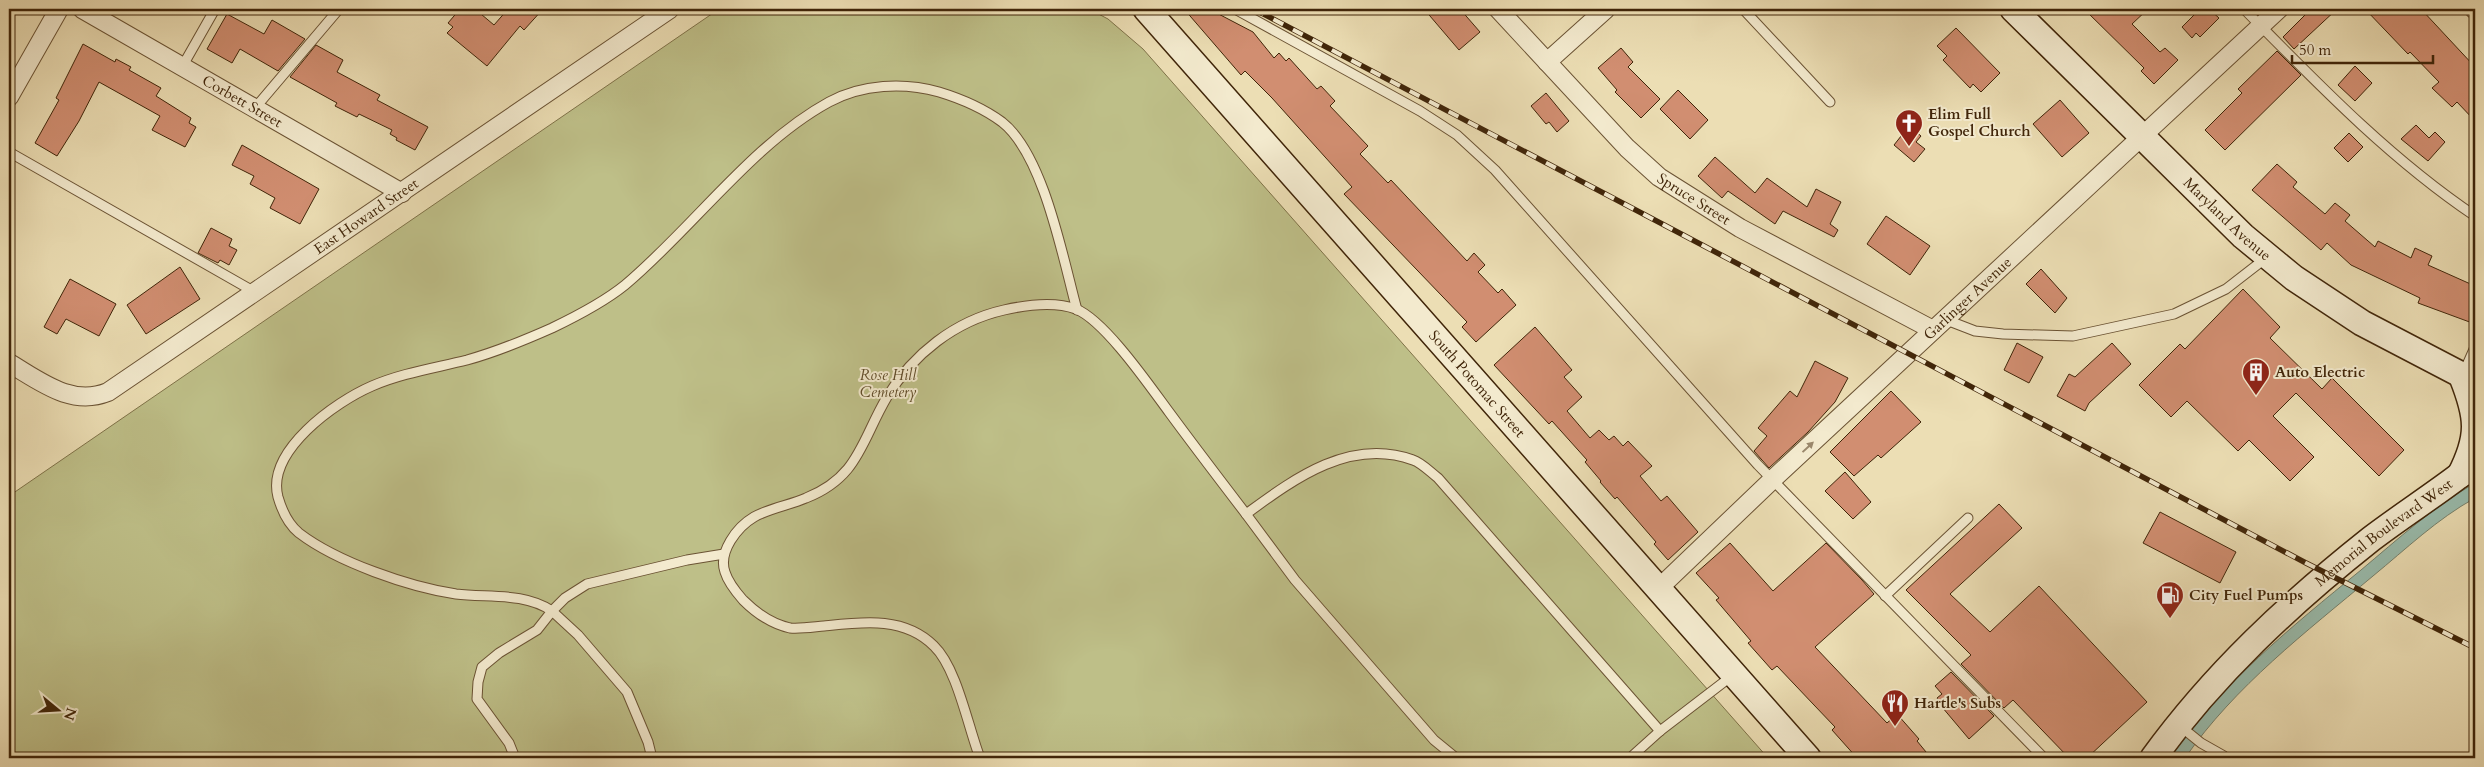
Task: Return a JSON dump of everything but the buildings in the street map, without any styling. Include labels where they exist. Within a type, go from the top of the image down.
[{"type":"street","points":[[9,97],[59,9]]},
{"type":"street","name":"Corbett Street","points":[[82,9],[402,193]]},
{"type":"street","name":"East Howard Street","points":[[9,363],[54,390],[84,398],[108,392],[253,291],[402,193],[670,9]]},
{"type":"street","name":"Spruce Street","points":[[1498,9],[1627,148],[1659,177],[1740,228],[1938,324]]},
{"type":"street","points":[[1547,62],[1606,9]]},
{"type":"street","name":"Maryland Avenue","points":[[2013,9],[2243,236],[2268,257],[2294,278],[2355,319],[2469,380]]},
{"type":"street","name":"Garlinger Avenue","points":[[1657,590],[1938,324],[2278,9]]},
{"type":"street","name":"South Potomac Street","points":[[1149,11],[1657,590],[1735,673],[1808,758]]},
{"type":"street","points":[[2467,470],[2475,441],[2469,380]]},
{"type":"street","name":"Memorial Boulevard West","points":[[2153,758],[2183,728],[2221,673],[2266,629],[2371,540],[2467,470]]},
{"type":"lane","points":[[182,67],[215,9]]},
{"type":"lane","points":[[255,108],[339,9]]},
{"type":"lane","points":[[1235,9],[1420,111],[1457,135],[1495,170],[1772,480],[2044,758]]},
{"type":"lane","points":[[1743,9],[1830,102]]},
{"type":"lane","points":[[2244,9],[2368,132],[2398,159],[2475,216]]},
{"type":"lane","points":[[652,758],[648,742],[627,692],[578,635],[552,611],[539,602],[457,594],[416,585],[366,568],[321,547],[297,531],[284,515],[277,493],[277,476],[287,455],[308,429],[330,411],[368,388],[408,373],[478,356],[525,340],[573,318],[622,287],[674,240],[760,154],[797,123],[832,100],[862,90],[889,85],[930,90],[966,100],[1004,124],[1026,150],[1053,222],[1077,310]]},
{"type":"lane","points":[[9,152],[253,291]]},
{"type":"lane","points":[[1938,324],[2004,334],[2073,336],[2174,314],[2226,289],[2268,257]]},
{"type":"lane","points":[[980,758],[950,668],[935,646],[914,630],[891,623],[865,622],[791,628],[772,622],[753,610],[735,591],[724,571],[724,554],[735,534],[754,517],[809,497],[833,485],[850,468],[887,398],[908,367],[933,344],[960,326],[992,313],[1023,306],[1053,305],[1077,310],[1104,331],[1133,364],[1295,580],[1434,740],[1456,758]]},
{"type":"lane","points":[[2469,380],[2475,347]]},
{"type":"lane","points":[[1246,514],[1295,479],[1320,465],[1352,456],[1385,453],[1415,460],[1438,478],[1660,731]]},
{"type":"lane","points":[[1885,596],[1968,518]]},
{"type":"lane","points":[[515,758],[509,743],[477,698],[482,666],[499,653],[537,630],[565,598],[587,584],[687,560],[724,554]]},
{"type":"lane","points":[[1630,758],[1660,731],[1735,673]]},
{"type":"lane","points":[[2183,728],[2201,743],[2224,756]]},
{"type":"green space","name":"Rose Hill Cemetery","points":[[719,9],[1089,9],[1108,19],[1143,49],[1768,758],[9,758],[9,496]]},
{"type":"shaded area","points":[[2475,483],[2475,498],[2448,515],[2422,535],[2273,661],[2226,707],[2185,758],[2169,758],[2211,705],[2283,635],[2416,524],[2445,502]]},
{"type":"railway","points":[[1254,9],[2306,563],[2475,648]]},
{"type":"place","name":"Elim Full Gospel Church","points":[[1909,147]]},
{"type":"place","name":"Auto Electric","points":[[2256,396]]},
{"type":"place","name":"City Fuel Pumps","points":[[2170,619]]},
{"type":"place","name":"Hartle's Subs","points":[[1895,727]]}]
